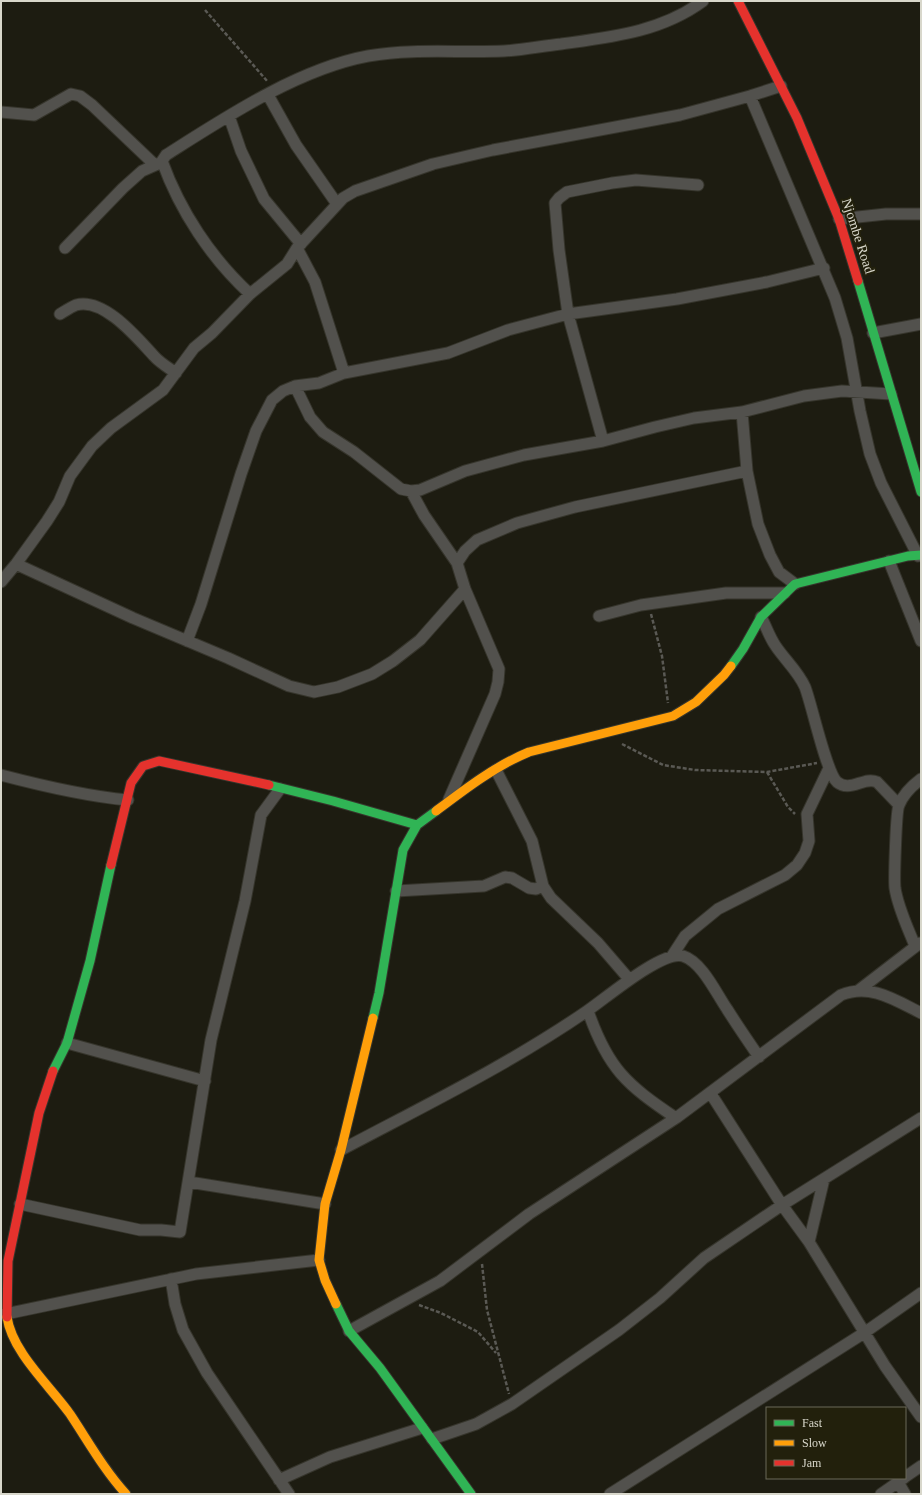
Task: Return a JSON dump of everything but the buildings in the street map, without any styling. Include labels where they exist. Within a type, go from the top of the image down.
[{"type":"main road","name":"Njombe Road","points":[[738,1],[797,118],[839,219],[921,492]]},
{"type":"main road","points":[[471,1494],[380,1368],[349,1331],[325,1280],[319,1260],[325,1204],[341,1150],[378,993],[403,850],[417,824],[448,801],[510,760],[529,752],[673,716],[696,702],[724,675],[761,617],[785,592],[795,584],[919,555]]},
{"type":"main road","points":[[126,1494],[113,1480],[69,1414],[26,1357],[4,1314],[8,1261],[39,1113],[55,1066],[67,1043],[90,961],[102,900],[131,783],[143,766],[159,761],[230,776],[333,801],[417,824]]},
{"type":"street","points":[[65,248],[123,188],[142,171],[158,163],[166,155],[229,116],[308,75],[367,57],[411,51],[505,51],[634,33],[677,18],[703,1]]},
{"type":"street","points":[[1,582],[16,564],[59,502],[70,476],[92,446],[111,428],[163,390],[194,348],[250,294],[287,264],[299,246],[342,198],[355,191],[434,164],[493,150],[652,121],[750,96],[781,86]]},
{"type":"street","points":[[272,93],[296,145],[337,204]]},
{"type":"street","points":[[1,112],[34,115],[70,94],[80,96],[158,163],[204,242],[229,274],[250,294]]},
{"type":"street","points":[[750,96],[770,147],[824,268],[835,298],[847,338],[856,391],[870,454],[881,483],[919,555]]},
{"type":"street","points":[[229,116],[241,151],[264,199],[299,246],[315,282],[344,373]]},
{"type":"street","points":[[603,441],[568,314],[555,215],[556,204],[559,198],[567,192],[636,180],[698,185]]},
{"type":"street","points":[[839,219],[886,214],[921,214]]},
{"type":"street","points":[[187,641],[201,604],[241,474],[256,431],[272,400],[283,391],[295,386],[318,383],[344,373],[448,353],[508,330],[568,314],[677,299],[767,282],[824,268]]},
{"type":"street","points":[[60,314],[77,305],[86,304],[108,314],[119,320],[155,357],[176,373]]},
{"type":"street","points":[[873,333],[921,324]]},
{"type":"street","points":[[295,386],[310,417],[323,432],[354,452],[401,489],[411,491],[420,490],[465,471],[524,455],[603,441],[654,426],[721,414],[742,412],[804,396],[842,391],[891,394]]},
{"type":"street","points":[[742,412],[747,471],[758,524],[770,555],[779,572],[795,584]]},
{"type":"street","points":[[457,563],[465,551],[477,540],[517,523],[575,507],[747,471]]},
{"type":"street","points":[[411,491],[424,515],[457,563],[465,589],[499,669],[498,682],[483,724],[448,801]]},
{"type":"street","points":[[889,561],[921,641]]},
{"type":"street","points":[[16,564],[289,686],[314,692],[324,691],[372,674],[393,661],[420,640],[465,589]]},
{"type":"street","points":[[599,616],[648,604],[726,594],[785,592]]},
{"type":"street","points":[[761,617],[774,643],[798,673],[804,686],[828,764],[837,782],[845,786],[853,785],[866,780],[877,782],[898,805]]},
{"type":"street","points":[[341,1150],[544,1040],[588,1011],[629,980],[672,956],[685,936],[718,909],[785,875],[797,865],[805,853],[809,841],[807,823],[808,814],[828,764]]},
{"type":"street","points":[[496,770],[532,841],[543,886],[551,898],[598,943],[629,980]]},
{"type":"street","points":[[1,775],[56,789],[104,798],[128,800]]},
{"type":"street","points":[[349,1331],[440,1281],[529,1214],[711,1094],[841,995],[859,990],[918,944],[900,907],[895,887],[898,805],[912,786],[921,779]]},
{"type":"street","points":[[20,1204],[140,1230],[180,1232],[211,1040],[245,901],[261,814],[280,789]]},
{"type":"street","points":[[396,891],[484,886],[505,877],[512,878],[529,888],[536,889],[543,886]]},
{"type":"street","points":[[672,956],[683,956],[694,963],[706,976],[759,1056]]},
{"type":"street","points":[[859,990],[883,995],[921,1013]]},
{"type":"street","points":[[588,1011],[597,1036],[609,1060],[624,1079],[649,1100],[676,1118]]},
{"type":"street","points":[[67,1043],[204,1081]]},
{"type":"street","points":[[711,1094],[782,1205],[809,1242],[864,1333],[921,1417]]},
{"type":"street","points":[[432,1439],[476,1424],[512,1404],[619,1330],[660,1298],[704,1258],[782,1205],[921,1118]]},
{"type":"street","points":[[809,1242],[824,1179]]},
{"type":"street","points":[[189,1182],[325,1204]]},
{"type":"street","points":[[4,1314],[196,1274],[319,1260]]},
{"type":"street","points":[[172,1279],[175,1304],[183,1330],[207,1373],[289,1494]]},
{"type":"street","points":[[610,1494],[864,1333],[921,1293]]},
{"type":"street","points":[[279,1480],[330,1457],[422,1428]]},
{"type":"street","points":[[906,1476],[921,1466]]},
{"type":"street","points":[[880,1494],[902,1479],[905,1494]]},
{"type":"path","points":[[205,10],[272,93]]},
{"type":"path","points":[[648,604],[662,656],[665,690],[673,716]]},
{"type":"path","points":[[602,734],[663,765],[695,770],[767,772],[828,764]]},
{"type":"path","points":[[767,772],[788,807],[807,823]]},
{"type":"path","points":[[482,1250],[485,1294],[498,1355],[512,1404]]},
{"type":"path","points":[[406,1301],[441,1313],[478,1332],[498,1355]]},
{"type":"traffic: fast","points":[[858,281],[921,492]]},
{"type":"traffic: fast","points":[[731,666],[743,649],[761,617],[795,584],[908,556],[921,555]]},
{"type":"traffic: fast","points":[[269,785],[333,801],[417,825]]},
{"type":"traffic: fast","points":[[373,1018],[379,993],[403,850],[417,825],[436,811]]},
{"type":"traffic: fast","points":[[53,1071],[67,1043],[90,961],[111,865]]},
{"type":"traffic: fast","points":[[336,1304],[349,1331],[380,1368],[471,1494]]},
{"type":"traffic: slow","points":[[436,811],[492,771],[529,752],[673,716],[696,702],[724,675],[731,666]]},
{"type":"traffic: slow","points":[[336,1304],[325,1280],[319,1260],[325,1204],[341,1150],[373,1018]]},
{"type":"traffic: slow","points":[[7,1317],[10,1330],[24,1356],[62,1403],[103,1465],[126,1494]]},
{"type":"traffic: jam","points":[[738,1],[797,118],[839,219],[858,281]]},
{"type":"traffic: jam","points":[[111,865],[131,783],[143,766],[159,761],[269,785]]},
{"type":"traffic: jam","points":[[7,1317],[8,1261],[39,1113],[53,1071]]}]
